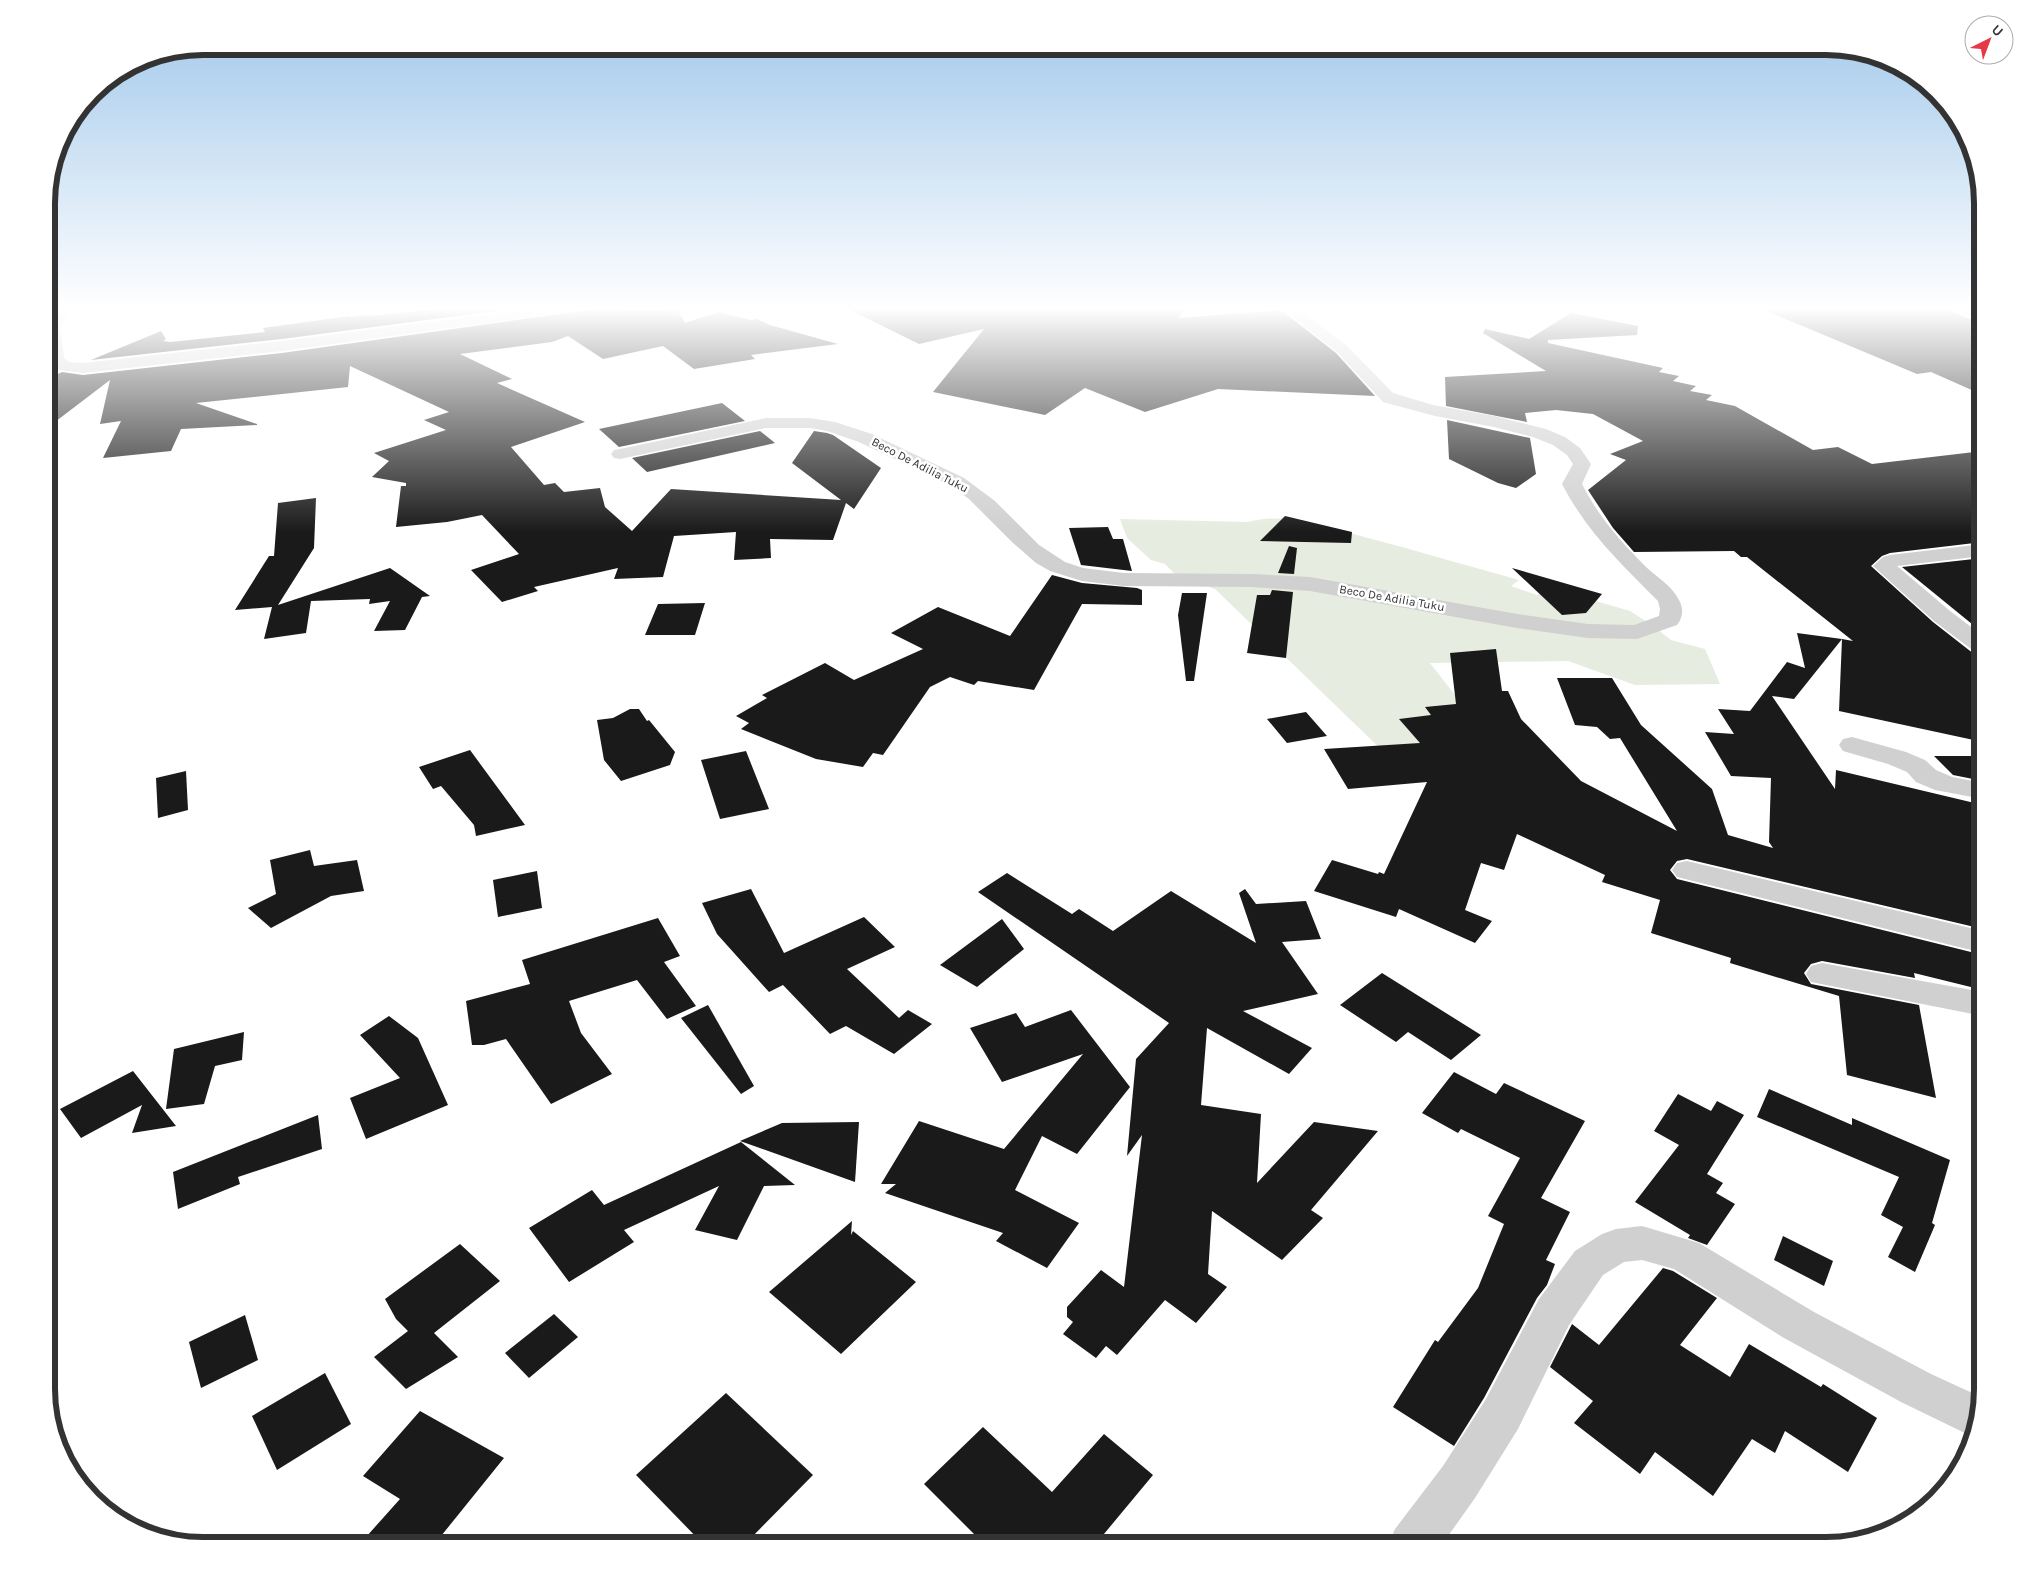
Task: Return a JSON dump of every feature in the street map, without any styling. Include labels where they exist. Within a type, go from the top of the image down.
[{"type":"street","name":"Beco De Adilia Tuku","points":[[620,454],[766,423],[788,421],[811,422],[834,426],[865,437],[953,480],[975,494],[1026,546],[1058,566],[1073,572],[1134,580],[1278,581],[1310,584],[1517,621],[1588,631],[1637,632],[1668,620],[1672,613],[1672,606],[1668,599],[1627,560],[1588,514],[1572,484],[1582,464],[1580,458],[1565,444],[1557,438],[1523,428],[1436,411],[1395,398],[1389,398],[1375,383]]},
{"type":"street","points":[[1974,551],[1890,561],[1884,566],[1942,616],[1974,640]]},
{"type":"street","points":[[1852,745],[1903,760],[1916,766],[1926,776],[1945,784],[1974,789]]},
{"type":"street","points":[[1687,870],[1974,940]]},
{"type":"street","points":[[1822,974],[1974,1002]]},
{"type":"street","points":[[1419,1537],[1459,1482],[1502,1414],[1554,1312],[1589,1263],[1616,1246],[1642,1243],[1685,1255],[1799,1325],[1916,1388],[1972,1414]]},
{"type":"shaded area","points":[[1120,519],[1248,522],[1263,519],[1293,520],[1308,522],[1406,548],[1519,580],[1511,586],[1537,595],[1551,588],[1630,611],[1671,640],[1705,649],[1720,684],[1635,685],[1568,661],[1430,663],[1497,749],[1389,757],[1215,589],[1176,575],[1165,564],[1151,560],[1127,538]]},
{"type":"building","points":[[55,383],[106,383],[55,422]]},
{"type":"building","points":[[109,383],[348,383],[348,387],[196,403],[257,425],[181,429],[171,451],[103,458],[121,421],[100,424]]},
{"type":"building","points":[[387,383],[498,383],[585,422],[511,447],[544,485],[555,483],[564,492],[600,488],[605,507],[632,531],[671,489],[841,500],[792,463],[814,431],[833,435],[881,468],[854,509],[846,503],[833,540],[770,539],[771,558],[734,560],[736,532],[674,536],[663,577],[614,579],[618,568],[534,587],[538,591],[502,602],[471,570],[519,554],[482,515],[447,522],[396,527],[401,486],[406,486],[406,483],[372,477],[389,461],[374,453],[446,430],[424,420],[449,412]]},
{"type":"building","points":[[940,383],[1363,383],[1375,396],[1218,389],[1145,412],[1085,388],[1045,415],[933,392]]},
{"type":"building","points":[[1445,383],[1684,383],[1696,386],[1690,391],[1712,395],[1706,400],[1735,406],[1813,450],[1838,447],[1872,464],[1974,452],[1974,543],[1890,553],[1882,556],[1871,566],[1933,622],[1974,654],[1974,740],[1839,711],[1842,639],[1853,641],[1747,557],[1741,557],[1734,551],[1634,552],[1613,528],[1588,490],[1626,460],[1610,454],[1643,441],[1593,414],[1556,410],[1525,413],[1527,422],[1446,406]]},
{"type":"building","points":[[1957,383],[1974,383],[1974,391]]},
{"type":"building","points":[[722,403],[745,421],[619,447],[599,429]]},
{"type":"building","points":[[1447,420],[1530,438],[1536,474],[1516,488],[1498,483],[1449,459]]},
{"type":"building","points":[[760,431],[775,443],[647,472],[632,458]]},
{"type":"building","points":[[316,498],[314,548],[278,605],[390,568],[430,596],[422,597],[405,630],[374,631],[390,601],[369,604],[370,599],[311,601],[306,633],[264,639],[272,607],[235,610],[269,556],[274,556],[278,503]]},
{"type":"building","points":[[1285,516],[1352,532],[1351,543],[1260,541]]},
{"type":"building","points":[[1108,527],[1113,539],[1123,539],[1132,571],[1081,565],[1069,528]]},
{"type":"building","points":[[1289,546],[1297,548],[1294,574],[1278,573]]},
{"type":"building","points":[[1974,559],[1974,626],[1902,567]]},
{"type":"building","points":[[1512,568],[1602,594],[1586,613],[1562,615]]},
{"type":"building","points":[[1052,575],[1082,583],[1137,588],[1142,590],[1142,605],[1082,604],[1034,690],[978,681],[974,685],[950,677],[930,687],[883,755],[873,753],[863,767],[816,759],[741,729],[749,723],[736,716],[767,698],[762,695],[825,663],[854,680],[923,649],[891,633],[938,607],[1010,636]]},
{"type":"building","points":[[1272,590],[1293,592],[1286,658],[1247,653],[1257,595],[1270,595]]},
{"type":"building","points":[[1182,593],[1207,593],[1194,681],[1186,681],[1178,615]]},
{"type":"building","points":[[705,603],[695,635],[645,635],[658,604]]},
{"type":"building","points":[[1797,633],[1842,639],[1794,699],[1772,696],[1835,789],[1836,770],[1974,803],[1974,927],[1687,859],[1677,861],[1670,870],[1677,879],[1974,953],[1974,988],[1914,973],[1915,978],[1822,961],[1811,964],[1804,973],[1811,984],[1919,1005],[1936,1098],[1847,1075],[1839,996],[1730,963],[1731,958],[1651,933],[1660,900],[1602,882],[1605,875],[1517,834],[1504,870],[1481,863],[1465,910],[1492,921],[1475,943],[1399,909],[1396,917],[1314,891],[1332,860],[1378,874],[1379,872],[1384,874],[1427,782],[1348,789],[1324,749],[1420,743],[1399,719],[1431,715],[1425,707],[1456,704],[1450,653],[1496,649],[1502,691],[1508,691],[1521,719],[1581,781],[1677,831],[1620,738],[1610,739],[1597,727],[1575,725],[1557,678],[1612,678],[1641,725],[1712,789],[1728,835],[1773,848],[1769,842],[1771,778],[1731,776],[1705,732],[1734,734],[1718,709],[1750,711],[1787,662],[1805,668]]},
{"type":"building","points":[[630,709],[639,709],[647,721],[649,720],[675,752],[670,765],[621,781],[604,760],[597,720],[613,718]]},
{"type":"building","points":[[1306,712],[1327,736],[1287,743],[1267,719]]},
{"type":"building","points":[[470,750],[525,825],[476,836],[474,825],[441,786],[433,789],[419,767]]},
{"type":"building","points":[[746,751],[769,809],[720,819],[701,760]]},
{"type":"building","points":[[1934,756],[1974,756],[1974,779],[1953,775]]},
{"type":"building","points":[[186,771],[188,810],[158,818],[156,778]]},
{"type":"building","points":[[310,850],[314,866],[357,860],[364,891],[331,896],[271,928],[248,908],[276,894],[270,860]]},
{"type":"building","points":[[537,871],[542,908],[498,917],[493,880]]},
{"type":"building","points":[[1007,873],[1072,914],[1079,909],[1113,931],[1171,891],[1256,943],[1239,893],[1245,889],[1256,904],[1306,901],[1321,939],[1282,942],[1318,994],[1243,1011],[1312,1048],[1289,1074],[1207,1028],[1201,1105],[1261,1114],[1257,1183],[1314,1122],[1378,1131],[1311,1210],[1323,1218],[1282,1260],[1212,1211],[1208,1274],[1227,1287],[1196,1323],[1165,1300],[1117,1355],[1106,1346],[1096,1358],[1063,1334],[1073,1322],[1067,1317],[1067,1307],[1101,1270],[1124,1287],[1142,1135],[1127,1156],[1136,1059],[1169,1023],[978,892]]},
{"type":"building","points":[[751,889],[784,953],[864,917],[895,947],[847,969],[899,1018],[908,1010],[932,1024],[894,1054],[846,1026],[830,1034],[783,985],[769,992],[717,934],[702,903]]},
{"type":"building","points":[[658,918],[680,956],[664,962],[696,1006],[667,1019],[637,980],[569,1001],[581,1033],[612,1074],[551,1104],[506,1039],[484,1045],[472,1045],[466,1001],[530,984],[522,960]]},
{"type":"building","points":[[1002,919],[1024,949],[977,987],[940,965]]},
{"type":"building","points":[[1382,973],[1481,1035],[1451,1060],[1408,1032],[1396,1042],[1340,1005]]},
{"type":"building","points":[[708,1005],[754,1086],[741,1094],[681,1018]]},
{"type":"building","points":[[1071,1010],[1130,1087],[1077,1154],[1042,1136],[1015,1190],[1079,1223],[1047,1268],[996,1241],[1003,1233],[885,1193],[896,1184],[881,1184],[919,1121],[1004,1149],[1083,1054],[1002,1082],[970,1028],[1016,1013],[1025,1027]]},
{"type":"building","points":[[389,1016],[418,1038],[448,1105],[366,1139],[350,1098],[400,1078],[360,1035]]},
{"type":"building","points":[[244,1032],[242,1060],[215,1066],[204,1104],[166,1109],[174,1049]]},
{"type":"building","points":[[133,1071],[176,1126],[132,1133],[142,1105],[81,1138],[60,1109]]},
{"type":"building","points":[[1454,1072],[1496,1094],[1504,1083],[1585,1121],[1541,1198],[1570,1212],[1546,1260],[1555,1264],[1547,1285],[1537,1298],[1484,1398],[1454,1446],[1393,1407],[1435,1340],[1438,1342],[1478,1288],[1504,1224],[1488,1216],[1520,1158],[1461,1129],[1458,1133],[1422,1113]]},
{"type":"building","points":[[1769,1089],[1852,1125],[1852,1118],[1950,1160],[1932,1223],[1935,1225],[1915,1272],[1888,1257],[1903,1227],[1881,1215],[1899,1177],[1757,1117]]},
{"type":"building","points":[[1678,1094],[1711,1111],[1717,1101],[1744,1115],[1707,1174],[1723,1183],[1716,1193],[1735,1204],[1707,1245],[1688,1238],[1690,1235],[1635,1202],[1679,1145],[1654,1131]]},
{"type":"building","points":[[318,1115],[322,1149],[238,1177],[240,1184],[178,1209],[173,1172]]},
{"type":"building","points":[[859,1122],[855,1182],[740,1141],[782,1123]]},
{"type":"building","points":[[741,1142],[795,1185],[764,1186],[737,1240],[695,1230],[719,1186],[624,1230],[634,1242],[569,1282],[529,1228],[592,1190],[604,1205]]},
{"type":"building","points":[[852,1221],[851,1235],[853,1231],[916,1282],[841,1354],[769,1292]]},
{"type":"building","points":[[1783,1236],[1833,1261],[1824,1286],[1774,1260]]},
{"type":"building","points":[[460,1244],[500,1281],[434,1333],[458,1357],[406,1389],[374,1357],[408,1331],[396,1319],[385,1299]]},
{"type":"building","points":[[1663,1268],[1673,1271],[1717,1298],[1680,1345],[1730,1377],[1749,1344],[1821,1387],[1823,1384],[1877,1418],[1848,1472],[1785,1431],[1775,1453],[1752,1439],[1713,1496],[1655,1452],[1640,1474],[1574,1423],[1593,1401],[1550,1367],[1572,1324],[1599,1345]]},
{"type":"building","points":[[554,1314],[578,1337],[529,1378],[505,1353]]},
{"type":"building","points":[[245,1315],[258,1360],[201,1388],[189,1342]]},
{"type":"building","points":[[325,1373],[351,1424],[277,1470],[252,1416]]},
{"type":"building","points":[[726,1393],[813,1475],[752,1537],[696,1537],[636,1475]]},
{"type":"building","points":[[420,1411],[504,1458],[440,1537],[366,1537],[400,1499],[363,1476]]},
{"type":"building","points":[[983,1427],[1052,1492],[1104,1434],[1153,1475],[1101,1537],[977,1537],[924,1484]]}]
